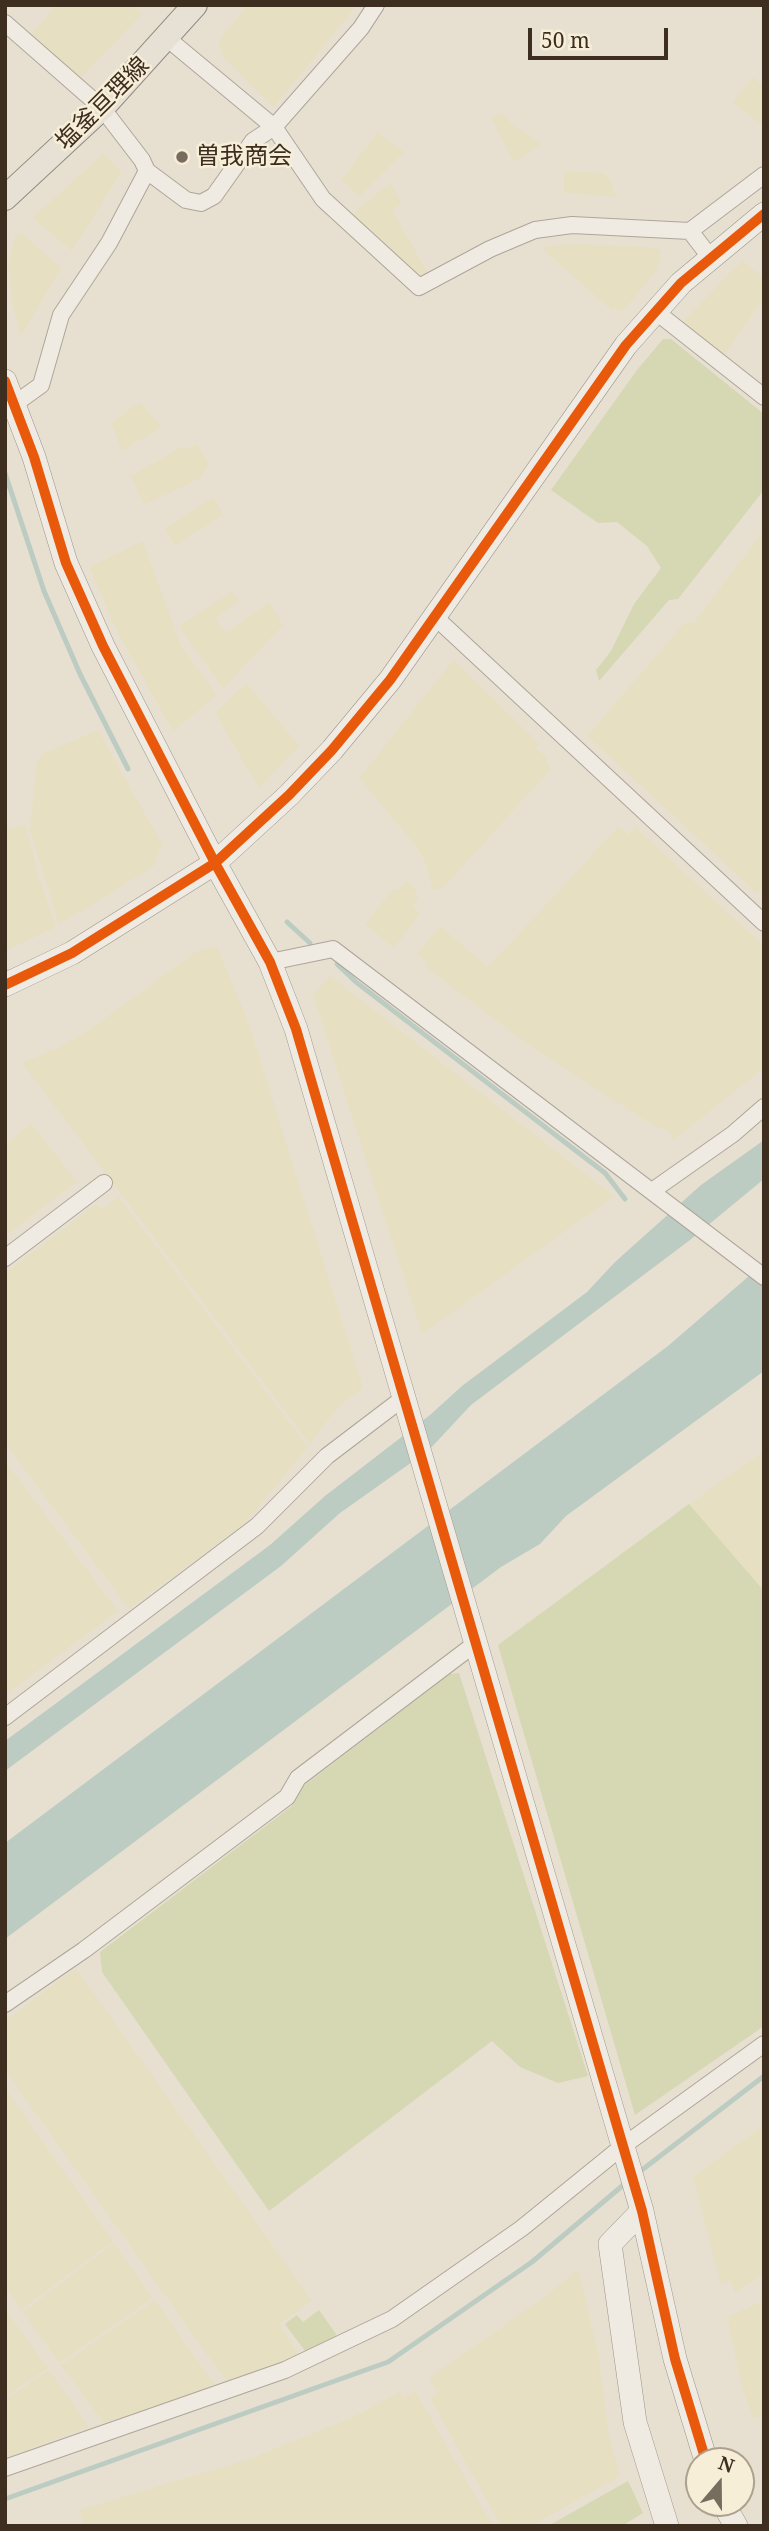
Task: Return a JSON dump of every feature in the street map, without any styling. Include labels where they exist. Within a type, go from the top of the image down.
[{"type":"main road","name":"塩釜亘理線","points":[[5,198],[102,108],[195,5]]},
{"type":"street","points":[[5,23],[102,108],[147,172],[186,200],[201,203],[214,195],[253,141],[274,127],[361,28],[376,5]]},
{"type":"street","points":[[168,38],[274,127],[323,199],[419,287],[490,249],[535,230],[572,225],[690,231],[764,175]]},
{"type":"street","points":[[16,402],[41,386],[61,315],[109,243],[147,172]]},
{"type":"street","points":[[5,985],[72,953],[215,863],[332,750],[390,680],[604,373],[654,311],[710,257],[764,214]]},
{"type":"street","points":[[690,231],[710,257]]},
{"type":"street","points":[[654,311],[764,397]]},
{"type":"street","points":[[5,381],[16,402],[66,564],[103,646],[215,863],[271,962],[296,1029],[639,2202],[675,2359],[702,2447]]},
{"type":"street","points":[[435,617],[764,923]]},
{"type":"street","points":[[271,962],[333,949],[764,1276]]},
{"type":"street","points":[[655,1194],[764,1107]]},
{"type":"street","points":[[5,1258],[104,1183]]},
{"type":"street","points":[[5,1717],[257,1526],[327,1456],[404,1405]]},
{"type":"street","points":[[5,2004],[84,1950],[287,1797],[298,1778],[476,1643]]},
{"type":"street","points":[[5,2468],[285,2370],[392,2319],[522,2228],[764,2044]]},
{"type":"street","points":[[639,2202],[610,2244],[635,2422],[667,2526]]},
{"type":"shaded area","points":[[57,5],[133,5],[142,14],[83,76],[76,78],[26,39]]},
{"type":"shaded area","points":[[247,5],[357,5],[274,107],[224,58],[218,42]]},
{"type":"shaded area","points":[[752,77],[764,86],[764,126],[733,103]]},
{"type":"shaded area","points":[[502,112],[513,125],[541,144],[514,162],[491,118]]},
{"type":"shaded area","points":[[378,132],[404,152],[359,197],[341,180]]},
{"type":"shaded area","points":[[103,154],[122,171],[72,251],[32,218]]},
{"type":"shaded area","points":[[564,171],[604,173],[610,179],[616,197],[564,193]]},
{"type":"shaded area","points":[[390,182],[402,204],[392,210],[429,275],[421,280],[347,219]]},
{"type":"shaded area","points":[[22,233],[61,268],[20,337],[8,265],[15,236]]},
{"type":"shaded area","points":[[579,244],[661,250],[658,269],[622,312],[615,307],[612,311],[544,250],[546,245]]},
{"type":"shaded area","points":[[742,261],[764,278],[764,298],[720,361],[678,326]]},
{"type":"shaded area","points":[[140,402],[162,427],[122,451],[111,423]]},
{"type":"shaded area","points":[[197,444],[209,463],[200,478],[144,505],[131,476],[182,447],[186,449]]},
{"type":"shaded area","points":[[214,497],[223,515],[174,546],[165,528]]},
{"type":"shaded area","points":[[764,530],[764,887],[757,893],[587,736],[683,624],[695,621]]},
{"type":"shaded area","points":[[143,541],[181,646],[217,695],[173,731],[117,631],[89,567]]},
{"type":"shaded area","points":[[232,592],[239,601],[215,618],[226,633],[269,602],[283,625],[223,689],[179,626]]},
{"type":"shaded area","points":[[453,660],[539,743],[535,748],[545,756],[551,769],[443,888],[433,890],[426,864],[416,846],[359,778]]},
{"type":"shaded area","points":[[246,683],[300,746],[259,788],[215,713]]},
{"type":"shaded area","points":[[98,730],[162,844],[154,866],[59,925],[30,830],[37,761],[42,754]]},
{"type":"shaded area","points":[[26,825],[38,874],[56,927],[5,951],[5,829]]},
{"type":"shaded area","points":[[618,827],[628,834],[635,827],[764,946],[764,1068],[673,1140],[671,1134],[661,1126],[657,1128],[529,1045],[424,966],[427,962],[417,954],[440,926],[488,967]]},
{"type":"shaded area","points":[[406,881],[415,888],[418,898],[412,906],[420,914],[394,948],[365,924],[392,890],[400,889]]},
{"type":"shaded area","points":[[217,946],[249,1024],[363,1388],[337,1408],[310,1444],[22,1063],[58,1048],[89,1030],[197,951]]},
{"type":"shaded area","points":[[330,976],[614,1196],[422,1334],[313,995]]},
{"type":"shaded area","points":[[31,1123],[77,1182],[5,1236],[5,1145]]},
{"type":"shaded area","points":[[764,1140],[764,1179],[690,1240],[471,1405],[429,1450],[340,1513],[281,1566],[5,1771],[5,1741],[270,1545],[325,1496],[430,1415],[462,1386],[587,1292],[615,1262],[701,1185]]},
{"type":"shaded area","points":[[118,1196],[308,1447],[244,1524],[129,1609],[5,1443],[5,1273],[96,1204],[103,1209]]},
{"type":"shaded area","points":[[764,1263],[764,1371],[566,1516],[540,1544],[501,1567],[5,1939],[5,1843],[668,1346]]},
{"type":"shaded area","points":[[764,1451],[764,1591],[689,1504]]},
{"type":"shaded area","points":[[5,1461],[118,1611],[5,1695]]},
{"type":"shaded area","points":[[76,1968],[312,2301],[279,2324],[302,2358],[228,2384],[5,2070],[5,2021]]},
{"type":"shaded area","points":[[5,2088],[113,2241],[21,2310],[5,2287]]},
{"type":"shaded area","points":[[764,2125],[764,2273],[735,2293],[730,2280],[721,2285],[693,2177]]},
{"type":"shaded area","points":[[114,2243],[153,2298],[59,2363],[23,2312]]},
{"type":"shaded area","points":[[578,2269],[598,2352],[609,2436],[620,2476],[531,2526],[501,2526],[430,2398],[437,2392],[429,2378],[546,2296]]},
{"type":"shaded area","points":[[155,2300],[216,2387],[104,2423],[61,2365]]},
{"type":"shaded area","points":[[764,2300],[764,2414],[754,2419],[743,2391],[727,2317]]},
{"type":"shaded area","points":[[5,2309],[48,2368],[5,2397]]},
{"type":"shaded area","points":[[49,2370],[89,2427],[5,2458],[5,2400]]},
{"type":"shaded area","points":[[415,2391],[493,2526],[83,2524],[79,2510],[249,2459],[351,2418],[400,2392],[404,2397]]},
{"type":"green space","points":[[663,339],[671,339],[764,414],[764,490],[678,599],[669,600],[599,681],[596,670],[611,651],[634,604],[661,568],[647,546],[617,522],[598,523],[551,490],[637,370]]},
{"type":"green space","points":[[689,1504],[764,1591],[764,2026],[635,2115],[498,1645]]},
{"type":"green space","points":[[459,1673],[588,2076],[558,2083],[520,2067],[492,2041],[269,2211],[102,1972],[100,1952],[292,1806],[297,1791],[450,1674]]},
{"type":"green space","points":[[319,2310],[336,2334],[333,2343],[305,2351],[285,2324],[297,2315],[303,2322]]},
{"type":"green space","points":[[628,2481],[643,2513],[622,2526],[548,2526]]},
{"type":"waterway","points":[[5,473],[44,591],[80,674],[128,769]]},
{"type":"waterway","points":[[287,922],[310,943]]},
{"type":"waterway","points":[[337,964],[356,982],[605,1173],[625,1199]]},
{"type":"waterway","points":[[638,2173],[764,2076]]},
{"type":"waterway","points":[[5,2499],[388,2362],[532,2262],[628,2181]]},
{"type":"cycle path","points":[[5,985],[72,953],[215,863],[289,795],[332,750],[390,680],[626,345],[681,283],[764,214]]},
{"type":"cycle path","points":[[5,381],[34,457],[66,563],[103,646],[215,863],[270,962],[296,1029],[642,2211],[675,2359],[702,2447]]},
{"type":"place","name":"曽我商会","points":[[182,157]]}]
